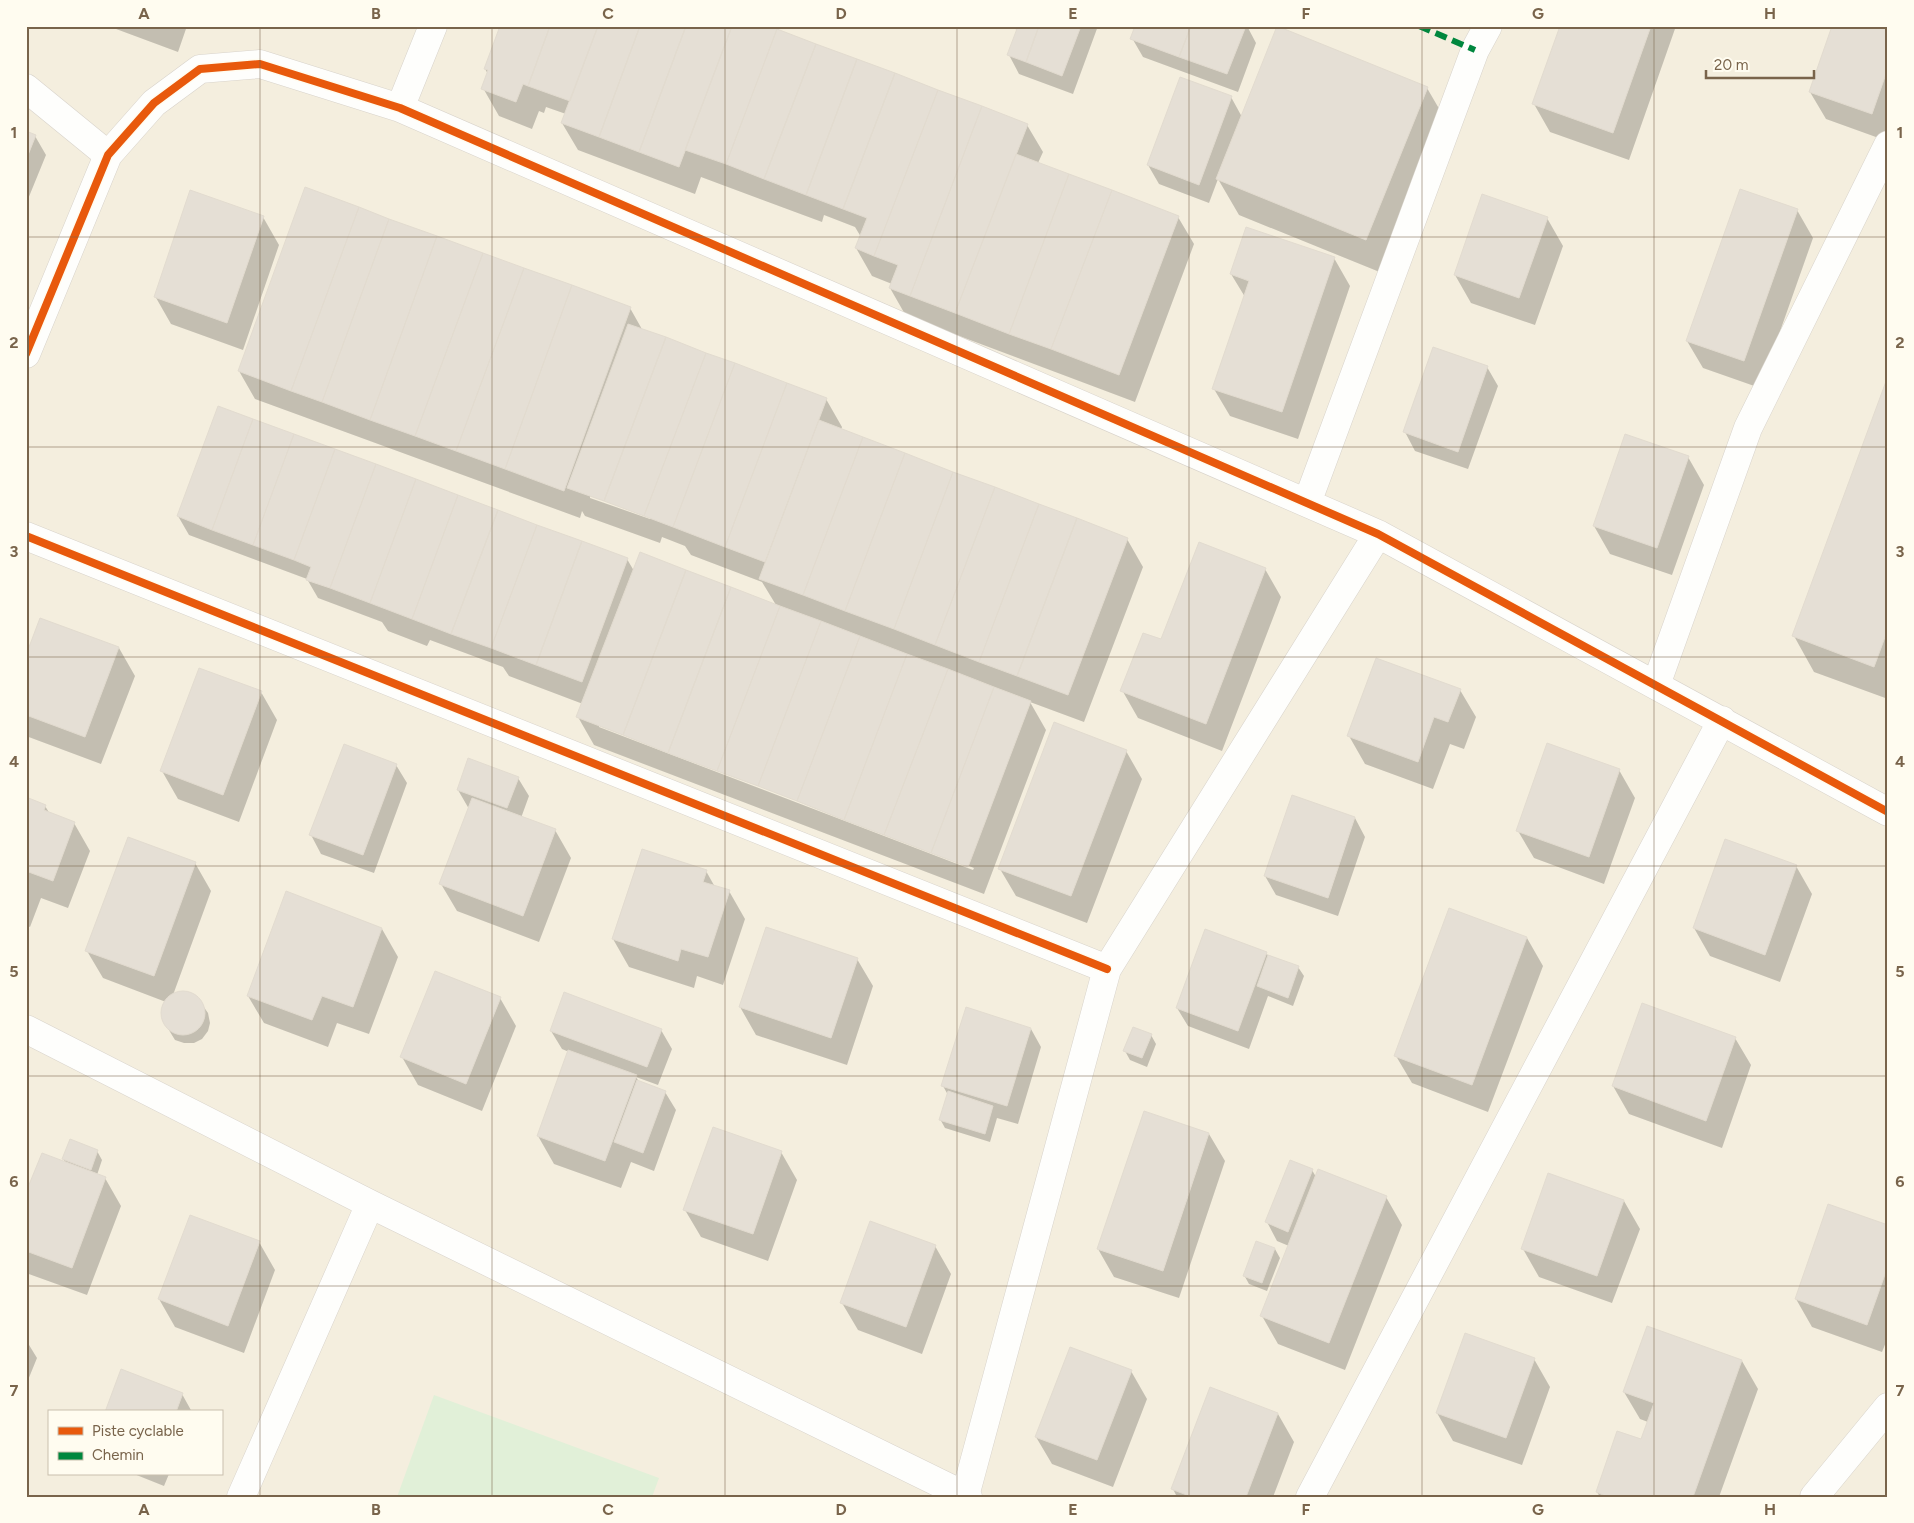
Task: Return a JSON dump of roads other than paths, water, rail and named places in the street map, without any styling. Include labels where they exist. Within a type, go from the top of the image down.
[{"type":"street","points":[[400,108],[432,26]]},
{"type":"street","points":[[1307,503],[1475,50],[1488,26]]},
{"type":"street","points":[[26,354],[108,155],[154,103],[200,68],[260,64],[400,108],[1378,534],[1888,812]]},
{"type":"street","points":[[26,88],[108,155]]},
{"type":"street","points":[[1656,685],[1748,428],[1888,145]]},
{"type":"street","points":[[26,1029],[370,1204],[967,1496],[1107,969],[1378,534]]},
{"type":"street","points":[[26,536],[1107,969]]},
{"type":"street","points":[[1310,1497],[1722,720]]},
{"type":"street","points":[[241,1497],[370,1204]]},
{"type":"street","points":[[1814,1497],[1888,1407]]}]
